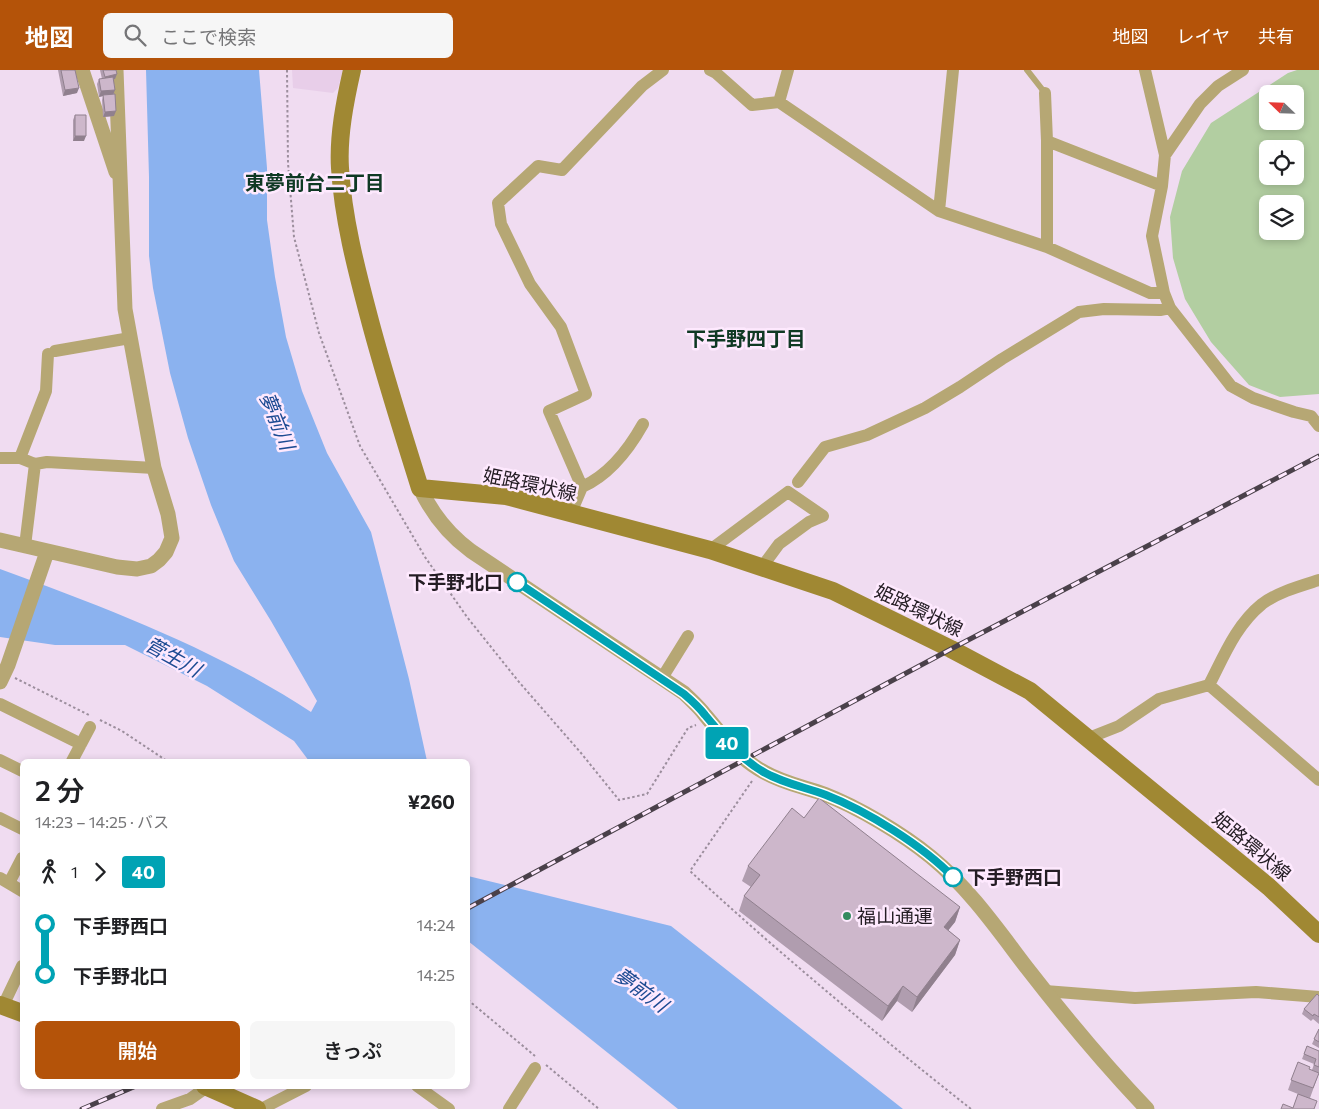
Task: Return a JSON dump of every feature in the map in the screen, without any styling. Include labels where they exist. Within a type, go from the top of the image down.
[{"type":"main road","points":[[352,70],[342,134],[340,167],[348,228],[354,262],[387,386],[420,488]]},
{"type":"main road","name":"姫路環状線","points":[[420,488],[506,496],[710,550],[833,591],[951,649],[1030,691],[1269,887],[1319,934]]},
{"type":"main road","points":[[1,1005],[20,1012]]},
{"type":"main road","points":[[211,1089],[259,1109]]},
{"type":"street","points":[[82,70],[122,190]]},
{"type":"street","points":[[0,540],[25,546],[46,557],[137,569],[151,566],[159,560],[166,552],[172,538],[168,514],[154,468],[125,309],[116,70]]},
{"type":"street","points":[[571,513],[582,486],[549,411],[586,394],[561,327],[530,284],[501,224],[498,203],[538,166],[562,170],[642,86],[663,70]]},
{"type":"street","points":[[710,70],[716,73],[752,105],[779,102],[939,211],[1047,247],[1150,293],[1164,294]]},
{"type":"street","points":[[779,102],[788,70]]},
{"type":"street","points":[[939,211],[953,70]]},
{"type":"street","points":[[1145,70],[1165,155],[1162,186],[1152,236],[1164,294],[1170,308],[1231,386],[1254,398],[1294,412],[1315,413],[1319,426]]},
{"type":"street","points":[[1165,155],[1200,104],[1218,86],[1243,70]]},
{"type":"street","points":[[1045,93],[1047,247]]},
{"type":"street","points":[[1047,141],[1162,186]]},
{"type":"street","points":[[798,482],[825,446],[867,435],[925,408],[1079,312],[1104,309],[1160,310],[1170,308]]},
{"type":"street","points":[[20,458],[46,391],[51,352],[130,338]]},
{"type":"street","points":[[582,486],[593,482],[614,463],[630,446],[643,424]]},
{"type":"street","points":[[0,458],[20,458],[34,464],[47,462],[154,468]]},
{"type":"street","points":[[25,546],[34,464]]},
{"type":"street","points":[[420,488],[436,518],[455,540],[684,694],[696,705],[730,746],[750,764],[783,781],[824,794],[856,809],[911,842],[931,857],[964,889],[1045,991],[1147,1109]]},
{"type":"street","points":[[710,550],[788,492],[823,516],[809,522],[779,544],[762,567]]},
{"type":"street","points":[[3,672],[46,557]]},
{"type":"street","points":[[1086,738],[1119,726],[1158,699],[1209,685],[1235,636],[1247,618],[1263,603],[1287,590],[1319,580]]},
{"type":"street","points":[[662,678],[688,636]]},
{"type":"street","points":[[1209,685],[1319,780]]},
{"type":"street","points":[[0,704],[81,744]]},
{"type":"street","points":[[73,759],[90,727]]},
{"type":"street","points":[[0,760],[20,770]]},
{"type":"street","points":[[0,818],[20,828]]},
{"type":"street","points":[[20,861],[5,881],[20,889]]},
{"type":"street","points":[[1,1005],[20,970]]},
{"type":"street","points":[[1045,991],[1135,998],[1256,992],[1319,997]]},
{"type":"street","points":[[509,1109],[537,1062]]},
{"type":"street","points":[[162,1109],[190,1099],[203,1089]]},
{"type":"street","points":[[259,1109],[300,1089]]},
{"type":"street","points":[[420,1089],[449,1109]]},
{"type":"lane","points":[[1026,70],[1045,93]]},
{"type":"path","points":[[287,70],[288,163],[294,237],[319,333],[360,446],[425,557],[478,632],[619,800],[647,794],[688,728],[696,725]]},
{"type":"path","points":[[701,732],[716,752],[722,756]]},
{"type":"path","points":[[750,774],[752,781],[690,871],[863,1024],[971,1109]]},
{"type":"path","points":[[470,1002],[537,1062],[599,1109]]},
{"type":"shaded area","points":[[292,70],[343,70],[338,88],[333,93],[293,88]]},
{"type":"green space","points":[[1297,70],[1319,70],[1319,394],[1280,397],[1249,385],[1211,342],[1185,299],[1173,258],[1170,217],[1182,171],[1211,123],[1259,92],[1259,130],[1304,130],[1304,85],[1270,85],[1288,73]]},
{"type":"water","points":[[146,70],[259,70],[267,168],[267,220],[286,337],[302,391],[327,453],[371,532],[409,679],[427,759],[308,759],[294,741],[207,686],[125,645],[55,645],[0,637],[0,569],[120,615],[199,649],[274,689],[311,712],[317,701],[234,561],[211,505],[188,438],[170,373],[153,288],[149,256]]},
{"type":"water","name":"夢前川","points":[[470,876],[671,926],[903,1109],[678,1109],[470,943]]},
{"type":"building","points":[[61,70],[75,70],[79,88],[65,90]]},
{"type":"building","points":[[103,70],[116,70],[117,74],[105,77]]},
{"type":"building","points":[[113,77],[115,90],[101,91],[99,79]]},
{"type":"building","points":[[115,94],[116,111],[105,112],[103,95]]},
{"type":"building","points":[[75,115],[86,115],[86,136],[75,136]]},
{"type":"building","name":"福山通運","points":[[819,798],[960,907],[944,927],[960,940],[917,997],[903,986],[888,1006],[744,896],[760,875],[748,866],[792,808],[804,818]]},
{"type":"building","points":[[1317,994],[1319,996],[1319,1017],[1314,1014],[1313,1016],[1304,1009]]},
{"type":"building","points":[[1319,1029],[1319,1042],[1314,1039]]},
{"type":"building","points":[[1307,1046],[1319,1051],[1319,1067],[1314,1065],[1316,1059],[1304,1054]]},
{"type":"building","points":[[1298,1062],[1319,1073],[1313,1088],[1291,1080]]},
{"type":"building","points":[[1298,1094],[1317,1101],[1314,1109],[1281,1109],[1283,1104],[1293,1108]]},
{"type":"railway","points":[[470,907],[951,649],[1319,456]]},
{"type":"railway","points":[[82,1109],[129,1089]]},
{"type":"bus line","name":"40","points":[[517,582],[684,694],[704,713],[730,746],[750,764],[783,781],[824,794],[863,813],[911,842],[953,877]]},
{"type":"place","name":"下手野北口","points":[[517,582]]},
{"type":"place","name":"下手野西口","points":[[953,877]]},
{"type":"place","name":"福山通運","points":[[847,916]]},
{"type":"district","name":"東夢前台二丁目","points":[[315,183]]},
{"type":"district","name":"下手野四丁目","points":[[746,339]]},
{"type":"water label","name":"菅生川","points":[[173,657]]}]
